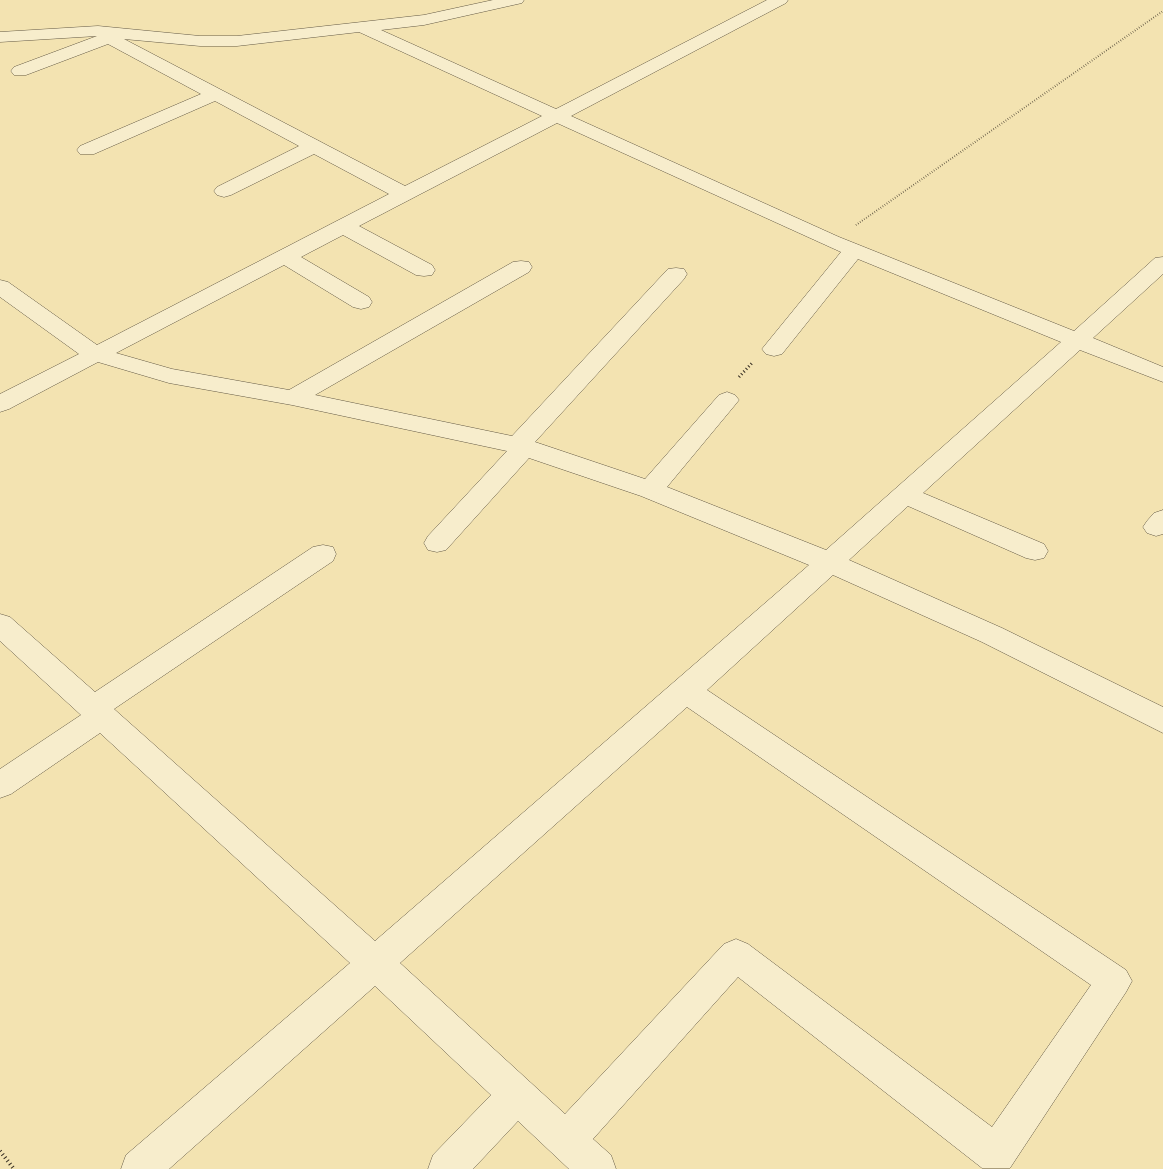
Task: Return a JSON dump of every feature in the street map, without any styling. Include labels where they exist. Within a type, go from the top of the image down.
[{"type":"street","points":[[0,37],[57,32],[200,41],[236,41],[424,20],[516,0]]},
{"type":"street","points":[[0,404],[780,0]]},
{"type":"street","points":[[363,28],[832,241],[1075,341],[1103,350],[1163,375]]},
{"type":"street","points":[[20,71],[104,34]]},
{"type":"street","points":[[104,34],[404,194]]},
{"type":"street","points":[[87,150],[216,94]]},
{"type":"street","points":[[224,191],[314,146]]},
{"type":"street","points":[[343,226],[424,270]]},
{"type":"street","points":[[774,349],[854,250]]},
{"type":"street","points":[[284,256],[361,302]]},
{"type":"street","points":[[140,1169],[374,962],[686,691],[1163,263]]},
{"type":"street","points":[[292,398],[521,267]]},
{"type":"street","points":[[437,543],[676,274]]},
{"type":"street","points":[[0,287],[95,354],[169,376],[292,398],[522,446],[650,490],[830,563],[992,635],[1163,721]]},
{"type":"street","points":[[650,490],[727,400]]},
{"type":"street","points":[[905,495],[1035,551]]},
{"type":"street","points":[[0,784],[97,712],[323,554]]},
{"type":"street","points":[[1,626],[374,962],[597,1169]]},
{"type":"street","points":[[566,1140],[736,955],[996,1154],[1114,981],[686,691]]},
{"type":"street","points":[[447,1169],[517,1094]]},
{"type":"path","points":[[832,241],[1163,11]]},
{"type":"path","points":[[727,400],[725,393],[764,350],[774,349]]},
{"type":"path","points":[[0,1152],[14,1169]]}]
